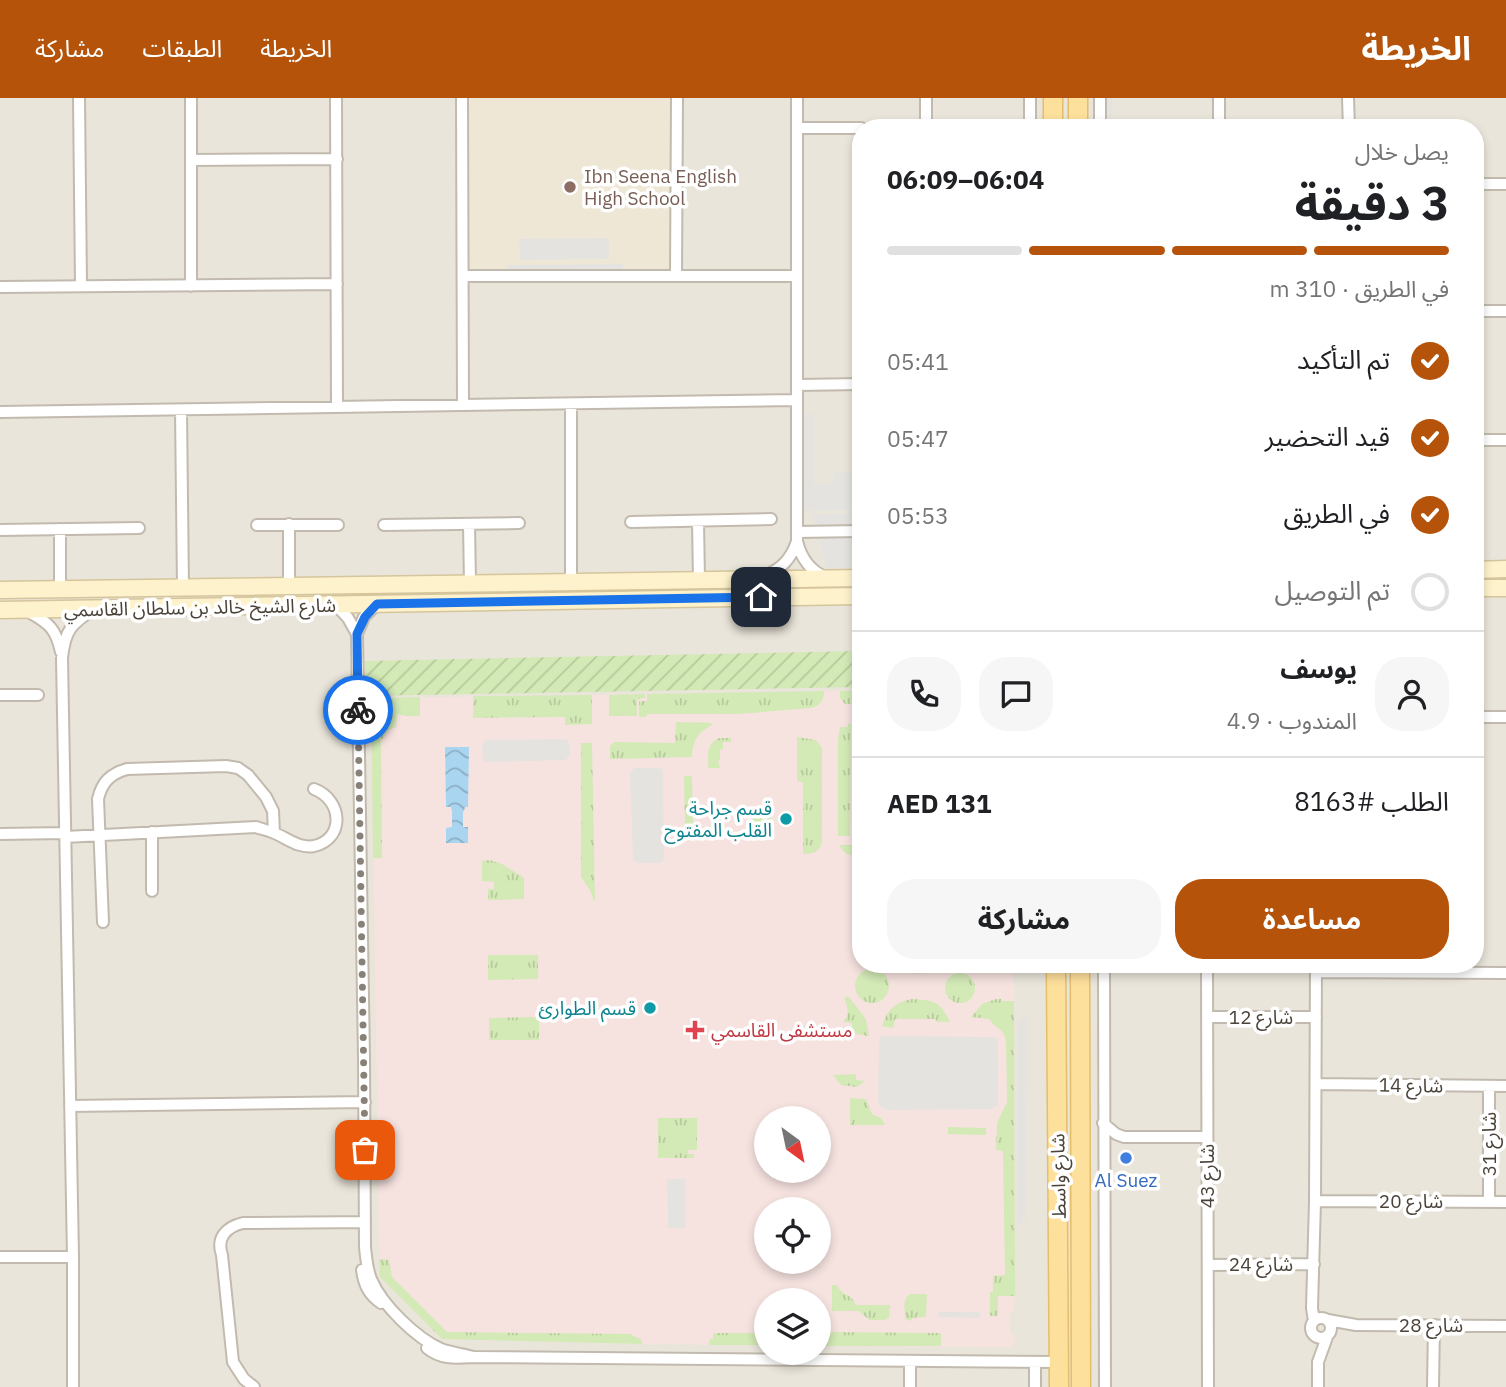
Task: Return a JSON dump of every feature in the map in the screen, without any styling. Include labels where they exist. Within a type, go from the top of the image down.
[{"type":"main road","points":[[1053,98],[1053,119]]},
{"type":"main road","points":[[1078,98],[1078,119]]},
{"type":"main road","points":[[1484,570],[1506,569]]},
{"type":"main road","name":"شارع الشيخ خالد بن سلطان القاسمي","points":[[0,590],[852,578]]},
{"type":"main road","points":[[308,604],[323,597],[348,596],[352,592],[352,586]]},
{"type":"main road","points":[[1484,588],[1506,588]]},
{"type":"main road","name":"شارع الشيخ خالد بن سلطان القاسمي","points":[[0,610],[852,596]]},
{"type":"main road","name":"شارع واسط","points":[[1056,973],[1059,1387]]},
{"type":"main road","name":"شارع واسط","points":[[1080,973],[1081,1387]]},
{"type":"street","points":[[79,98],[81,285]]},
{"type":"street","points":[[191,98],[191,286]]},
{"type":"street","points":[[336,98],[337,407]]},
{"type":"street","points":[[462,98],[463,405]]},
{"type":"street","points":[[676,276],[677,98]]},
{"type":"street","points":[[758,578],[778,569],[786,562],[793,553],[797,536],[797,98]]},
{"type":"street","points":[[926,98],[926,119]]},
{"type":"street","points":[[1030,98],[1030,119]]},
{"type":"street","points":[[1100,98],[1100,119]]},
{"type":"street","points":[[1219,98],[1219,119]]},
{"type":"street","points":[[1348,98],[1349,119]]},
{"type":"street","points":[[797,128],[852,128]]},
{"type":"street","points":[[191,160],[337,159]]},
{"type":"street","points":[[1484,184],[1506,184]]},
{"type":"street","points":[[463,276],[797,276]]},
{"type":"street","points":[[0,287],[337,284]]},
{"type":"street","points":[[1484,311],[1506,311]]},
{"type":"street","points":[[797,385],[852,384]]},
{"type":"street","points":[[0,412],[797,400]]},
{"type":"street","points":[[571,404],[571,582]]},
{"type":"street","points":[[181,410],[183,588]]},
{"type":"street","points":[[1484,440],[1506,440]]},
{"type":"street","points":[[631,522],[771,519]]},
{"type":"street","points":[[698,521],[699,580]]},
{"type":"street","points":[[384,525],[519,523]]},
{"type":"street","points":[[289,524],[289,586]]},
{"type":"street","points":[[469,524],[470,584]]},
{"type":"street","points":[[257,525],[338,525]]},
{"type":"street","points":[[0,530],[139,528]]},
{"type":"street","points":[[60,529],[60,589]]},
{"type":"street","points":[[797,536],[852,532]]},
{"type":"street","points":[[797,536],[804,560],[810,568],[826,578]]},
{"type":"street","points":[[335,604],[348,618],[357,634]]},
{"type":"street","points":[[377,604],[365,617],[357,634],[365,1247],[370,1277],[390,1308],[414,1331],[426,1348],[439,1356],[454,1359],[1059,1362]]},
{"type":"street","points":[[73,1387],[62,658],[68,631],[94,609]]},
{"type":"street","points":[[26,610],[53,629],[62,658]]},
{"type":"street","points":[[0,695],[38,695]]},
{"type":"street","points":[[1484,717],[1506,717]]},
{"type":"street","points":[[103,922],[98,799],[107,779],[116,772],[127,769],[226,766],[238,768],[248,775],[268,800],[273,811],[274,832]]},
{"type":"street","points":[[0,834],[99,836],[256,827],[274,832],[303,846],[313,846],[330,836],[337,818],[331,799],[314,789]]},
{"type":"street","points":[[152,832],[152,891]]},
{"type":"street","points":[[1484,971],[1506,973]]},
{"type":"street","points":[[1104,973],[1105,1387]]},
{"type":"street","name":"شارع 43","points":[[1207,973],[1208,1387]]},
{"type":"street","points":[[1315,973],[1313,1294],[1322,1320],[1331,1325],[1318,1363]]},
{"type":"street","name":"شارع 12","points":[[1207,1017],[1316,1017]]},
{"type":"street","name":"شارع 14","points":[[1316,1084],[1506,1086]]},
{"type":"street","name":"شارع 31","points":[[1489,1086],[1489,1202]]},
{"type":"street","points":[[70,1106],[365,1102]]},
{"type":"street","points":[[1103,1123],[1124,1137],[1207,1137]]},
{"type":"street","points":[[1104,1151],[1124,1137]]},
{"type":"street","name":"شارع 20","points":[[1315,1201],[1506,1202]]},
{"type":"street","points":[[255,1387],[244,1379],[233,1362],[220,1251],[220,1241],[227,1230],[243,1223],[365,1222]]},
{"type":"street","points":[[0,1257],[73,1257]]},
{"type":"street","name":"شارع 24","points":[[1208,1265],[1314,1264]]},
{"type":"street","points":[[1318,1387],[1318,1363],[1311,1326],[1322,1320]]},
{"type":"street","name":"شارع 28","points":[[1322,1320],[1356,1325],[1506,1326]]},
{"type":"street","name":"شارع 28","points":[[1328,1335],[1356,1325]]},
{"type":"street","points":[[1433,1387],[1434,1325]]},
{"type":"street","points":[[1312,1335],[1319,1339],[1328,1335]]},
{"type":"street","points":[[910,1361],[910,1387]]},
{"type":"street","points":[[1035,1362],[1035,1387]]},
{"type":"shaded area","points":[[0,98],[1506,98],[1506,1387],[0,1387]]},
{"type":"shaded area","name":"Ibn Seena English High School","points":[[462,98],[677,98],[676,276],[463,276]]},
{"type":"shaded area","points":[[1103,98],[1112,98],[1112,119],[1103,119]]},
{"type":"shaded area","points":[[609,238],[609,259],[520,260],[519,239]]},
{"type":"shaded area","points":[[623,264],[623,274],[508,275],[508,265]]},
{"type":"shaded area","points":[[813,413],[813,483],[834,483],[834,472],[852,472],[852,510],[802,511],[801,414]]},
{"type":"shaded area","points":[[852,513],[852,567],[826,568],[813,515]]},
{"type":"shaded area","name":"مستشفى القاسمي","points":[[852,691],[852,973],[1014,973],[1015,1296],[1013,1312],[1010,1313],[1010,1332],[1016,1340],[1008,1347],[831,1346],[831,1288],[754,1288],[754,1345],[442,1339],[380,1277],[371,705],[380,698]]},
{"type":"shaded area","points":[[566,739],[569,742],[570,755],[565,760],[483,760],[482,745],[486,740]]},
{"type":"shaded area","points":[[635,768],[663,770],[664,858],[661,863],[638,863],[633,860],[630,773]]},
{"type":"shaded area","points":[[1028,1016],[1026,1219],[1017,1226],[1017,1022]]},
{"type":"shaded area","points":[[882,1036],[996,1037],[998,1105],[991,1109],[882,1108],[878,1103],[879,1040]]},
{"type":"shaded area","points":[[667,1179],[685,1179],[685,1228],[668,1228]]},
{"type":"shaded area","points":[[938,1312],[980,1312],[979,1318],[938,1317]]},
{"type":"green space","points":[[852,651],[852,687],[365,696],[365,661]]},
{"type":"green space","points":[[824,691],[821,702],[811,708],[739,714],[647,714],[646,717],[639,717],[639,701],[647,701],[647,694]]},
{"type":"green space","points":[[840,691],[852,691],[852,704],[845,704],[840,698]]},
{"type":"green space","points":[[645,694],[645,698],[637,699],[637,716],[609,716],[609,695]]},
{"type":"green space","points":[[592,695],[592,724],[565,725],[565,717],[473,718],[473,696]]},
{"type":"green space","points":[[420,697],[420,716],[397,714],[396,727],[388,730],[381,741],[382,858],[373,858],[371,705],[380,698]]},
{"type":"green space","points":[[676,722],[712,725],[697,738],[692,757],[610,759],[610,746],[614,742],[675,743]]},
{"type":"green space","points":[[848,723],[851,724],[850,836],[838,836],[838,739],[840,727],[848,727]]},
{"type":"green space","points":[[797,737],[816,740],[822,748],[822,841],[818,850],[807,854],[803,854],[803,782],[797,780]]},
{"type":"green space","points":[[719,738],[731,738],[731,742],[723,742],[718,761],[720,768],[708,768],[710,747]]},
{"type":"green space","points":[[581,743],[592,743],[595,903],[581,877]]},
{"type":"green space","points":[[684,776],[692,776],[693,834],[685,832]]},
{"type":"green space","points":[[752,809],[771,809],[771,830],[752,830]]},
{"type":"green space","points":[[839,845],[852,845],[852,855],[843,851]]},
{"type":"green space","points":[[490,860],[524,878],[524,899],[488,900],[488,889],[494,889],[494,882],[482,881],[482,861]]},
{"type":"green space","points":[[488,955],[538,955],[538,979],[488,980]]},
{"type":"green space","points":[[861,973],[883,973],[888,979],[888,993],[879,1002],[865,1002],[856,993],[856,979]]},
{"type":"green space","points":[[960,973],[971,977],[975,988],[971,999],[960,1003],[949,999],[945,988],[949,977]]},
{"type":"green space","points":[[848,996],[866,1019],[869,1036],[852,1034],[852,1023],[843,1022],[848,1011],[844,998]]},
{"type":"green space","points":[[912,999],[936,1003],[950,1022],[937,1022],[935,1019],[895,1019],[893,1028],[882,1026],[892,1008]]},
{"type":"green space","points":[[996,999],[1014,1001],[1015,1296],[998,1296],[998,1316],[990,1316],[993,1276],[1005,1275],[1003,1151],[996,1150],[997,1123],[1007,1102],[1006,1040],[989,1019],[971,1017],[982,1004]]},
{"type":"green space","points":[[539,1017],[539,1040],[489,1040],[489,1018]]},
{"type":"green space","points":[[856,1074],[856,1080],[865,1081],[857,1087],[841,1085],[833,1075]]},
{"type":"green space","points":[[850,1098],[866,1099],[872,1114],[881,1118],[885,1125],[850,1125]]},
{"type":"green space","points":[[658,1118],[697,1118],[697,1150],[688,1150],[688,1154],[694,1154],[694,1158],[658,1158]]},
{"type":"green space","points":[[948,1127],[986,1128],[986,1135],[948,1134]]},
{"type":"green space","points":[[379,1259],[389,1260],[392,1277],[447,1332],[632,1334],[641,1339],[642,1344],[442,1339],[380,1277]]},
{"type":"green space","points":[[832,1285],[837,1285],[856,1305],[890,1305],[889,1318],[869,1320],[859,1311],[832,1311]]},
{"type":"green space","points":[[910,1294],[927,1294],[926,1317],[912,1318],[911,1321],[905,1319],[905,1302]]},
{"type":"green space","points":[[831,1332],[941,1333],[941,1346],[831,1346]]},
{"type":"green space","points":[[713,1333],[754,1333],[754,1345],[709,1345],[710,1339],[713,1339]]},
{"type":"water","points":[[445,747],[469,747],[468,807],[465,807],[463,812],[463,827],[468,827],[468,843],[446,843],[446,828],[452,827],[452,812],[451,807],[446,807]]},
{"type":"way so far","points":[[358,710],[365,1150]]},
{"type":"place","name":"Ibn Seena English High School","points":[[570,187]]},
{"type":"place","name":"قسم جراحة القلب المفتوح","points":[[786,819]]},
{"type":"place","name":"قسم الطوارئ","points":[[650,1008]]},
{"type":"place","name":"مستشفى القاسمي","points":[[695,1030]]},
{"type":"place","name":"Al Suez","points":[[1126,1158]]},
{"type":"route","points":[[358,710],[357,634],[365,617],[377,604],[761,597]]}]
